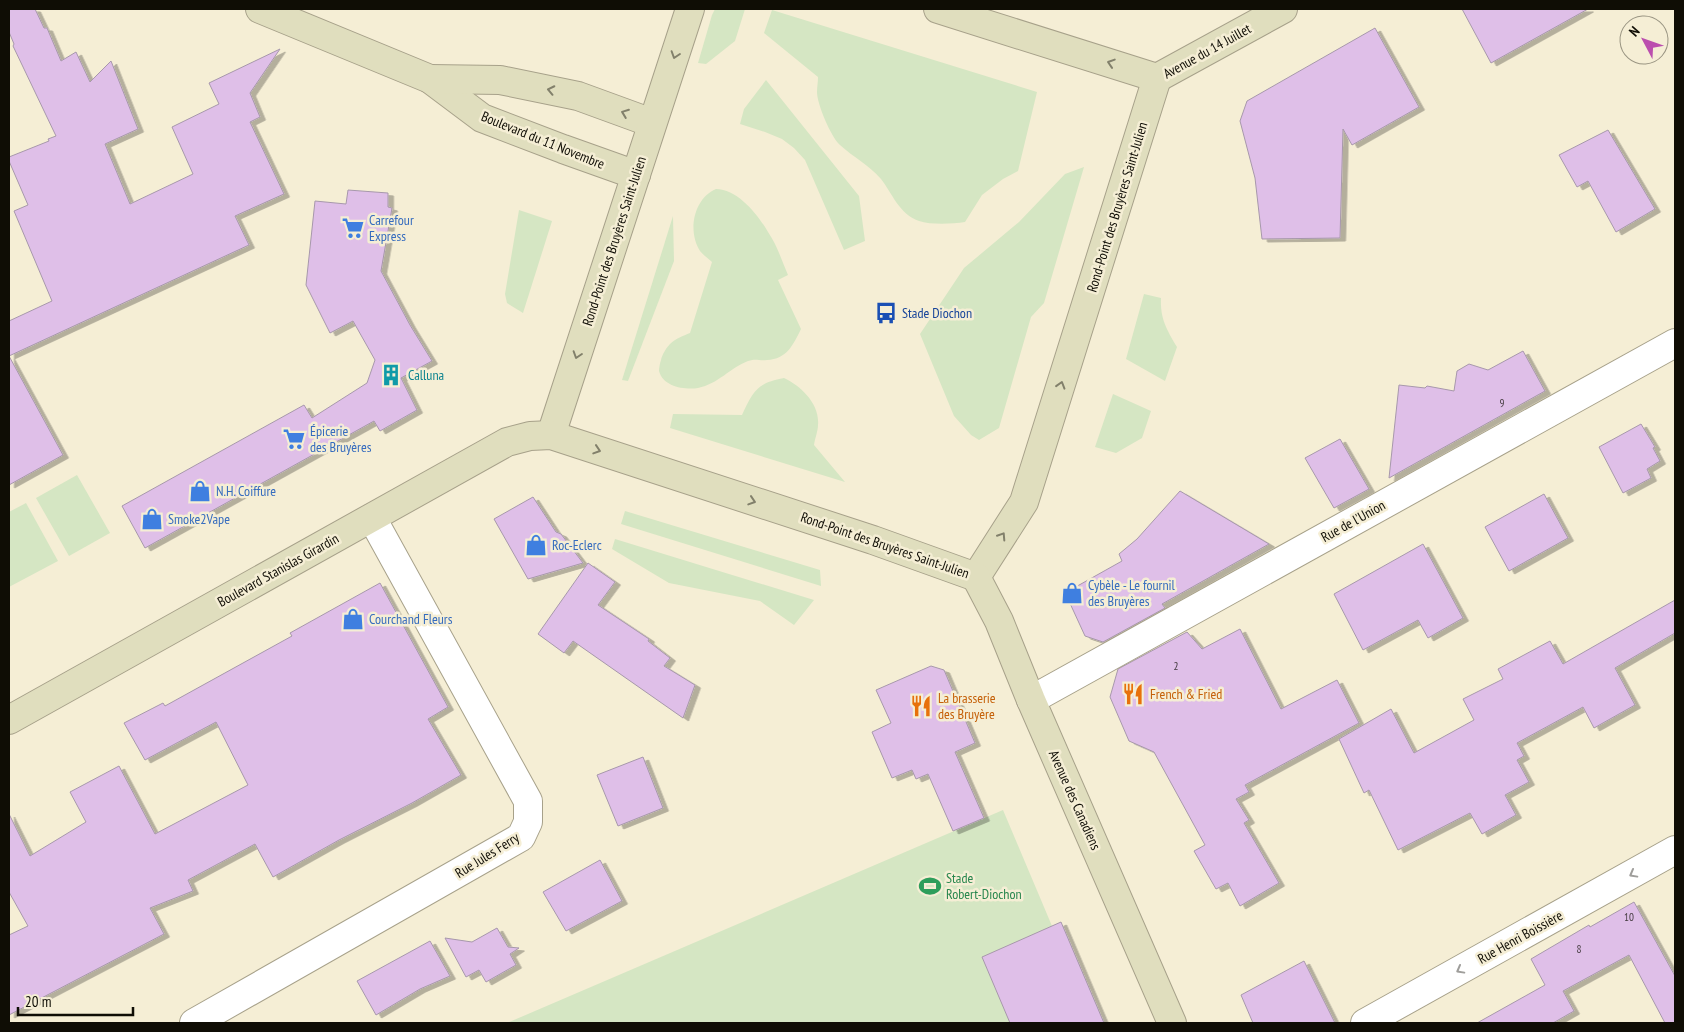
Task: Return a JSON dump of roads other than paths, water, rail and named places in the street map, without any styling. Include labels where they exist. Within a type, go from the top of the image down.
[{"type":"main road","name":"Boulevard du 11 Novembre","points":[[260,9],[430,79],[482,118],[636,175]]},
{"type":"main road","name":"Rond-Point des Bruyères Saint-Julien","points":[[690,9],[551,435],[873,540],[976,577],[1024,502],[1157,78]]},
{"type":"main road","points":[[938,9],[1157,78]]},
{"type":"main road","name":"Avenue du 14 Juillet","points":[[1157,78],[1283,9]]},
{"type":"main road","name":"Boulevard du 11 Novembre","points":[[430,79],[500,80],[578,96],[652,123]]},
{"type":"main road","name":"Boulevard Stanislas Girardin","points":[[9,720],[507,442],[530,436],[551,435]]},
{"type":"main road","name":"Avenue des Canadiens","points":[[976,577],[999,622],[1031,700],[1172,1023]]},
{"type":"street","name":"Rue de l'Union","points":[[1031,700],[1675,343]]},
{"type":"street","name":"Rue Jules Ferry","points":[[194,1023],[521,837],[528,822],[528,801],[372,518]]},
{"type":"street","name":"Rue Henri Boissière","points":[[1365,1023],[1675,850]]},
{"type":"place","name":"Carrefour Express","points":[[353,228]]},
{"type":"place","name":"Stade Diochon","points":[[886,313]]},
{"type":"place","name":"Calluna","points":[[391,375]]},
{"type":"place","name":"Épicerie des Bruyères","points":[[294,439]]},
{"type":"place","name":"N.H. Coiffure","points":[[200,491]]},
{"type":"place","name":"Smoke2Vape","points":[[152,519]]},
{"type":"place","name":"Roc-Eclerc","points":[[536,545]]},
{"type":"place","name":"Cybèle - Le fournil des Bruyères","points":[[1072,593]]},
{"type":"place","name":"Courchand Fleurs","points":[[353,619]]},
{"type":"place","name":"French & Fried","points":[[1133,694]]},
{"type":"place","name":"La brasserie des Bruyère","points":[[921,706]]},
{"type":"place","name":"Stade Robert-Diochon","points":[[930,886]]}]
